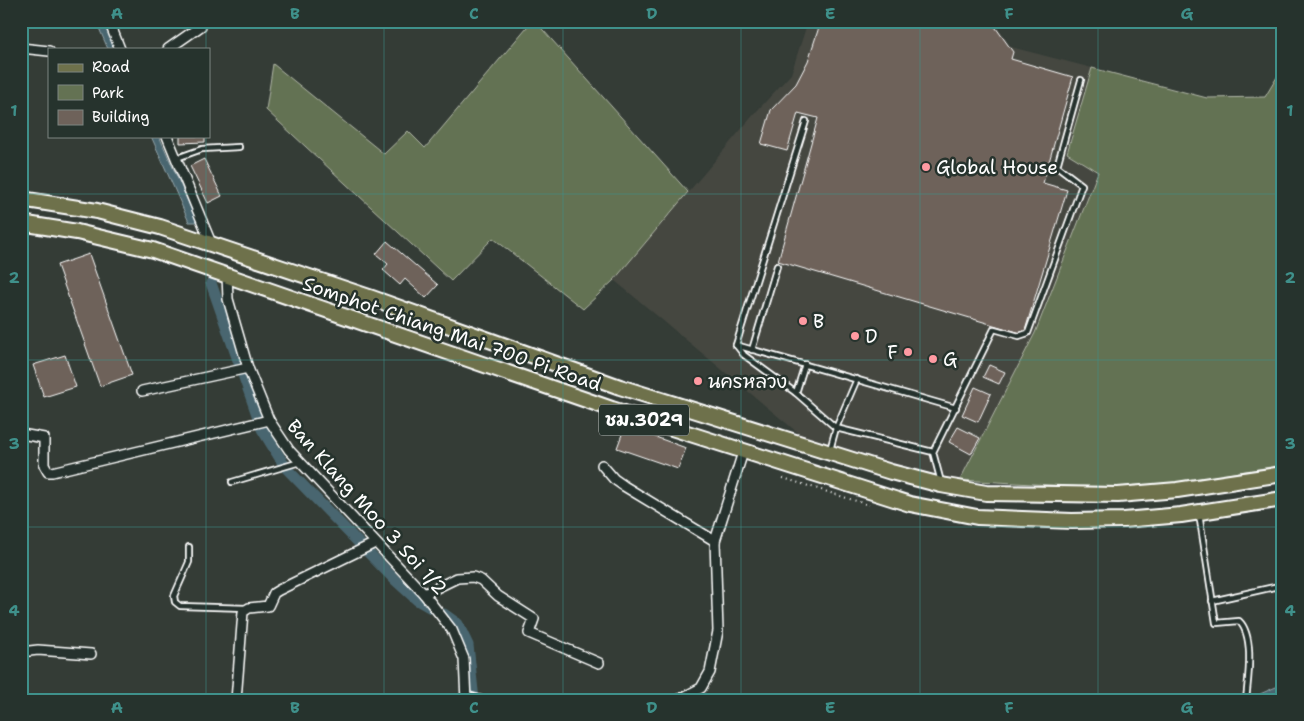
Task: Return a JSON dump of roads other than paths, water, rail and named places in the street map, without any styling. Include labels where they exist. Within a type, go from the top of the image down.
[{"type":"main road","name":"Somphot Chiang Mai 700 Pi Road","points":[[21,199],[97,211],[160,226],[620,386],[942,485],[986,493],[1118,495],[1176,490],[1283,474]]},
{"type":"main road","name":"Somphot Chiang Mai 700 Pi Road","points":[[21,224],[77,232],[153,250],[612,409],[910,504],[977,517],[1072,521],[1124,520],[1199,512],[1283,499]]},
{"type":"street","points":[[108,21],[120,48]]},
{"type":"street","points":[[169,48],[201,26],[204,21]]},
{"type":"street","points":[[21,48],[48,51]]},
{"type":"street","points":[[168,138],[211,243]]},
{"type":"street","name":"Ban Klang Moo 3 Soi 1/2","points":[[227,275],[228,299],[248,368],[269,420],[301,462],[375,544],[424,594],[452,630],[464,659],[468,697]]},
{"type":"street","points":[[142,391],[248,368]]},
{"type":"street","points":[[21,434],[44,438],[44,465],[48,472],[52,472],[269,420]]},
{"type":"street","points":[[678,700],[701,688],[710,672],[718,631],[715,541],[743,452]]},
{"type":"street","points":[[602,466],[614,479],[624,486],[715,541]]},
{"type":"street","points":[[236,700],[243,612],[249,608],[268,606],[274,593],[279,590],[375,544]]},
{"type":"street","points":[[424,594],[457,578],[473,577],[481,580],[498,596],[534,619],[529,634],[600,663]]},
{"type":"street","points":[[21,652],[38,650],[92,654]]},
{"type":"lane","points":[[942,485],[933,452],[994,329],[1019,336],[1028,333],[1082,185],[1056,166],[1081,80]]},
{"type":"lane","points":[[736,345],[806,121]]},
{"type":"lane","points":[[176,158],[202,149],[239,147]]},
{"type":"lane","points":[[752,350],[777,266]]},
{"type":"lane","points":[[736,345],[956,408]]},
{"type":"lane","points":[[736,345],[744,355],[796,393],[836,428],[933,452]]},
{"type":"lane","points":[[796,393],[805,364]]},
{"type":"lane","points":[[830,452],[836,428],[857,379]]},
{"type":"lane","points":[[232,482],[301,462]]},
{"type":"lane","points":[[1199,512],[1216,623],[1239,621],[1246,633],[1249,674],[1246,700]]},
{"type":"lane","points":[[189,547],[189,562],[174,596],[175,602],[180,606],[249,608]]},
{"type":"lane","points":[[1212,601],[1283,585]]},
{"type":"lane","points":[[468,697],[484,699]]},
{"type":"water","points":[[96,21],[105,21],[117,48],[108,48]]},
{"type":"water","points":[[152,138],[160,138],[197,222],[189,222]]},
{"type":"water","points":[[1283,684],[1283,700],[1263,700],[1260,694]]},
{"type":"waterway","points":[[211,283],[262,429],[286,468],[395,580],[417,600],[431,608]]},
{"type":"waterway","points":[[444,614],[458,624],[468,645],[474,700]]},
{"type":"place","name":"Global House","points":[[926,167]]},
{"type":"place","name":"B","points":[[803,321]]},
{"type":"place","name":"D","points":[[855,336]]},
{"type":"place","name":"F","points":[[908,352]]},
{"type":"place","name":"G","points":[[933,359]]},
{"type":"place","name":"นครหลวง","points":[[698,381]]}]
